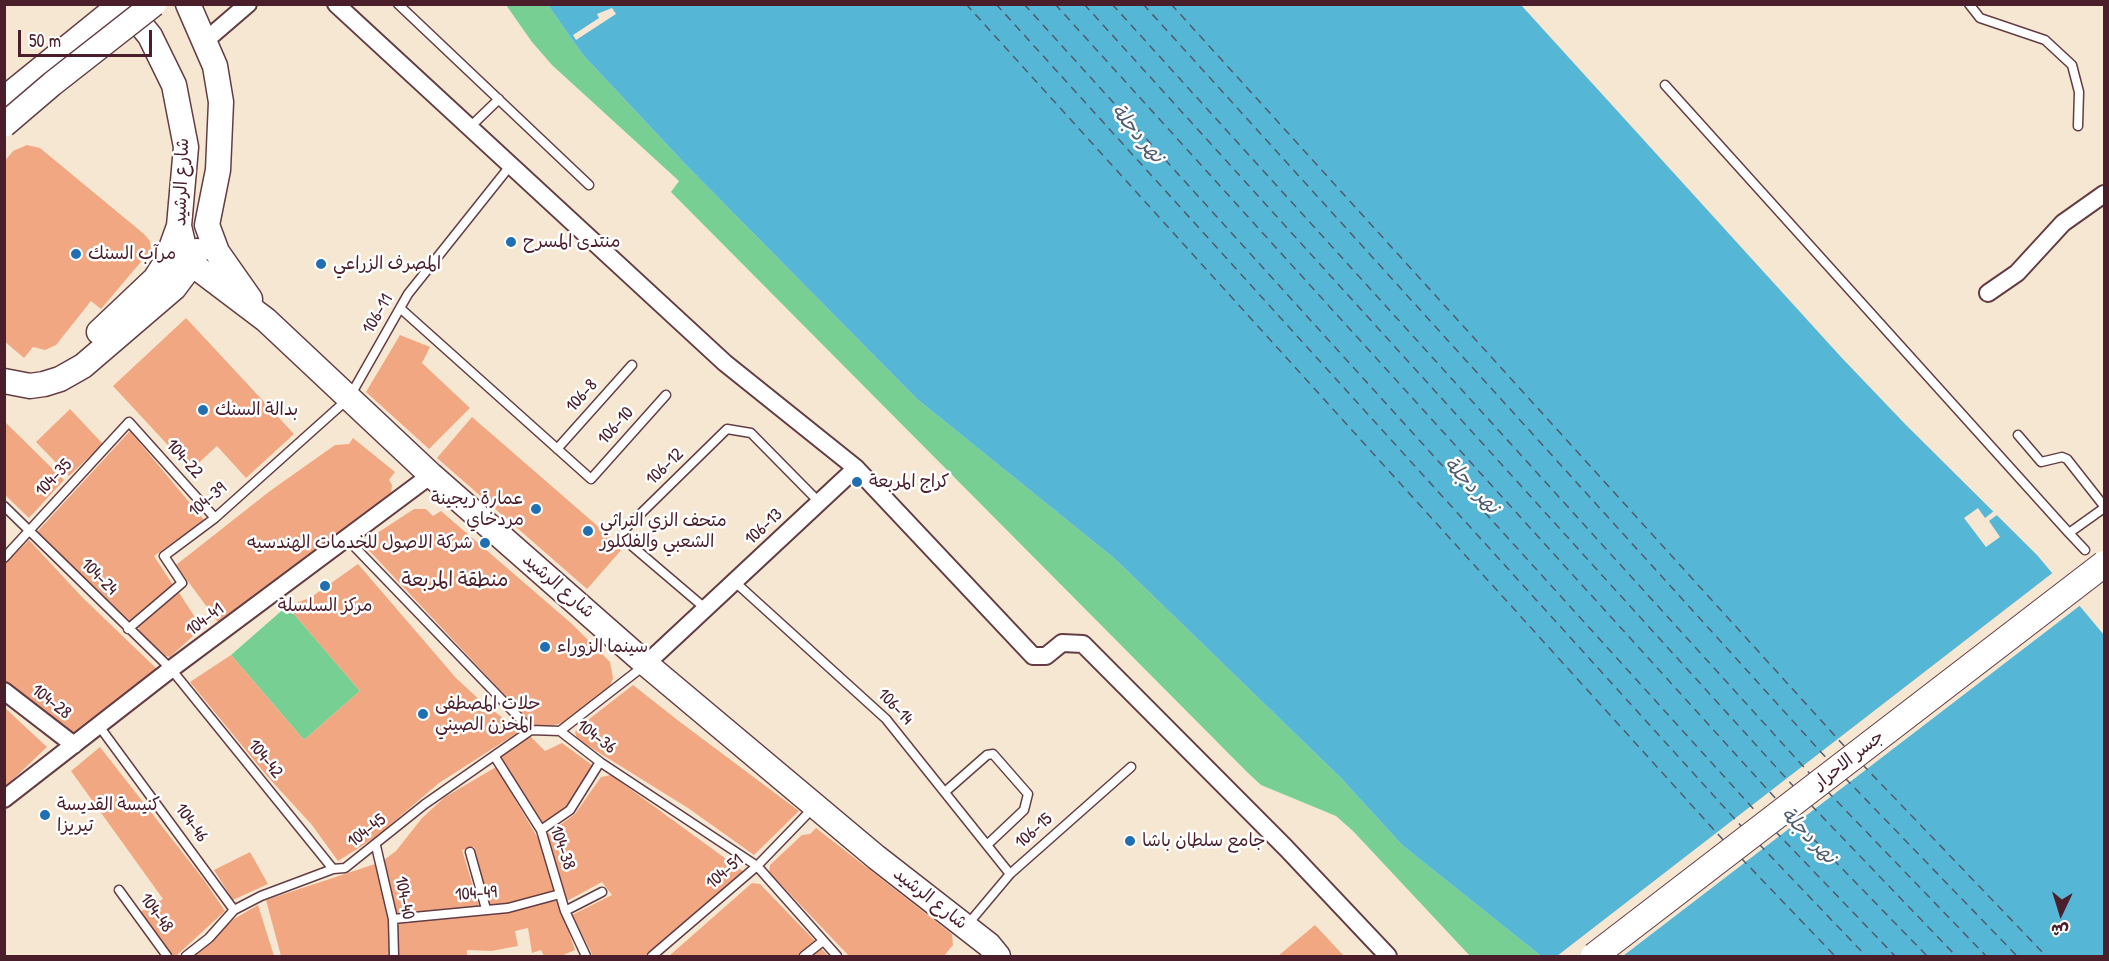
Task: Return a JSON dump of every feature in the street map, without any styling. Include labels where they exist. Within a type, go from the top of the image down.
[{"type":"main road","points":[[4,99],[122,4]]},
{"type":"main road","name":"شارع الرشيد","points":[[122,4],[150,36],[174,85],[186,147],[180,215],[185,252],[192,264],[266,320],[431,475],[646,664],[815,806],[965,927],[988,953]]},
{"type":"main road","points":[[4,125],[154,4]]},
{"type":"main road","name":"شارع الرشيد","points":[[7,379],[44,384],[73,372],[163,297],[192,264],[209,216],[221,135],[221,102],[215,66],[188,4]]},
{"type":"main road","points":[[7,379],[19,370],[42,370],[55,367],[76,354],[155,279],[166,262],[180,215],[209,216]]},
{"type":"main road","name":"شارع الرشيد","points":[[209,216],[217,252],[266,320]]},
{"type":"main road","points":[[163,297],[189,289],[208,288],[232,295]]},
{"type":"main road","name":"جسر الاحرار","points":[[1594,957],[2095,557]]},
{"type":"street","points":[[205,41],[248,4]]},
{"type":"street","points":[[336,4],[726,363],[856,468],[1033,657],[1046,656],[1062,643],[1083,644],[1270,832],[1388,957]]},
{"type":"street","points":[[1988,293],[2017,273],[2063,223],[2104,194]]},
{"type":"street","name":"106-13","points":[[646,664],[856,468]]},
{"type":"street","name":"104-41","points":[[4,799],[99,726],[154,689],[171,669],[431,475]]},
{"type":"street","name":"104-28","points":[[4,691],[74,745]]},
{"type":"lane","points":[[398,4],[589,185]]},
{"type":"lane","points":[[1969,4],[1980,18],[2045,40],[2072,65],[2079,92],[2078,126]]},
{"type":"lane","points":[[1665,85],[2069,533],[2095,557]]},
{"type":"lane","points":[[469,128],[499,99]]},
{"type":"lane","name":"106-11","points":[[349,398],[408,294],[510,166]]},
{"type":"lane","points":[[400,308],[557,448]]},
{"type":"lane","name":"106-8","points":[[557,448],[632,365]]},
{"type":"lane","name":"106-10","points":[[557,448],[591,479],[666,395]]},
{"type":"lane","name":"104-39","points":[[128,629],[182,583],[164,556],[215,518],[349,398]]},
{"type":"lane","name":"104-22","points":[[129,422],[215,518]]},
{"type":"lane","name":"104-35","points":[[4,558],[129,422]]},
{"type":"lane","name":"106-12","points":[[706,609],[625,540],[626,528],[727,429],[743,431],[758,439],[819,502]]},
{"type":"lane","points":[[2018,435],[2042,462],[2062,457],[2067,459],[2104,507],[2069,533]]},
{"type":"lane","name":"104-24","points":[[4,506],[171,669]]},
{"type":"lane","points":[[346,539],[531,730]]},
{"type":"lane","name":"106-14","points":[[735,582],[886,719],[946,791],[1010,874]]},
{"type":"lane","points":[[560,731],[646,664]]},
{"type":"lane","name":"104-42","points":[[171,669],[333,869]]},
{"type":"lane","name":"104-46","points":[[99,726],[234,910]]},
{"type":"lane","name":"104-36","points":[[531,730],[560,731],[600,762],[757,866],[837,957]]},
{"type":"lane","name":"104-45","points":[[186,957],[209,939],[234,910],[261,896],[333,869],[345,868],[376,846],[424,804],[531,730]]},
{"type":"lane","points":[[946,791],[987,755],[993,754],[1028,794],[1024,810],[987,845]]},
{"type":"lane","name":"104-38","points":[[495,757],[541,830],[565,911],[586,957]]},
{"type":"lane","points":[[541,830],[570,810],[600,762]]},
{"type":"lane","name":"106-15","points":[[965,927],[1010,874],[1131,767]]},
{"type":"lane","name":"104-51","points":[[652,957],[757,866],[815,806]]},
{"type":"lane","name":"104-40","points":[[376,846],[393,919],[394,957]]},
{"type":"lane","points":[[470,852],[486,909]]},
{"type":"lane","name":"104-48","points":[[119,890],[167,957]]},
{"type":"lane","points":[[565,911],[602,892]]},
{"type":"lane","name":"104-49","points":[[393,919],[508,908],[560,894]]},
{"type":"lane","points":[[804,957],[823,940]]},
{"type":"green space","points":[[506,5],[548,5],[583,55],[688,167],[917,399],[1114,558],[1341,778],[1402,845],[1541,956],[1470,956],[1353,831],[1336,816],[1261,785],[671,192],[679,181],[552,65],[532,42]]},
{"type":"green space","points":[[287,606],[360,691],[304,740],[231,655]]},
{"type":"water","name":"نهر دجلة","points":[[548,5],[1521,5],[1841,357],[2037,555],[2104,635],[2104,956],[1541,956],[1402,845],[1341,778],[1114,558],[917,399],[688,167],[583,55]]},
{"type":"pier","points":[[612,8],[616,14],[576,40],[573,35],[599,18],[597,14]]},
{"type":"pier","points":[[1978,508],[1985,518],[1994,511],[1997,515],[1989,521],[2000,537],[1986,547],[1964,518]]},
{"type":"pier","points":[[2055,571],[2082,604],[1623,956],[1557,956]]},
{"type":"building","name":"مرآب السنك","points":[[27,145],[40,148],[144,234],[150,241],[151,250],[101,309],[91,301],[56,345],[45,350],[33,347],[24,358],[4,341],[4,162],[13,151]]},
{"type":"building","name":"بدالة السنك","points":[[186,318],[294,434],[246,478],[217,446],[191,470],[113,386]]},
{"type":"building","points":[[400,335],[430,347],[422,363],[470,408],[429,449],[366,392]]},
{"type":"building","points":[[70,409],[103,444],[69,476],[36,442]]},
{"type":"building","points":[[472,417],[623,548],[587,589],[437,458]]},
{"type":"building","points":[[4,421],[64,480],[29,518],[4,494]]},
{"type":"building","points":[[130,431],[204,520],[154,556],[173,585],[130,621],[37,532]]},
{"type":"building","points":[[353,438],[395,472],[389,480],[392,485],[391,494],[218,622],[176,565],[270,491],[335,445],[349,444]]},
{"type":"building","points":[[414,509],[426,509],[433,516],[441,511],[572,624],[610,662],[613,678],[609,689],[563,723],[544,727],[533,725],[362,543]]},
{"type":"building","points":[[29,540],[82,597],[158,670],[69,738],[4,680],[4,565]]},
{"type":"building","points":[[358,564],[456,678],[483,703],[515,727],[517,733],[439,783],[376,837],[338,861],[312,825],[267,776],[190,682],[231,655],[304,740],[360,691],[287,606],[310,598]]},
{"type":"building","points":[[178,591],[202,628],[170,657],[165,656],[139,632],[138,626]]},
{"type":"building","points":[[633,685],[799,811],[754,855],[688,808],[577,739],[575,732],[579,727]]},
{"type":"building","points":[[4,707],[47,747],[4,788]]},
{"type":"building","points":[[530,736],[545,751],[562,743],[592,765],[565,808],[543,825],[500,758]]},
{"type":"building","points":[[100,747],[204,880],[225,911],[176,956],[173,956],[140,912],[163,899],[71,771]]},
{"type":"building","points":[[496,767],[539,840],[555,892],[508,905],[490,905],[474,847],[462,850],[479,906],[395,916],[384,860],[396,851],[422,818],[445,797]]},
{"type":"building","points":[[611,775],[744,872],[645,956],[593,956],[572,915],[612,895],[602,882],[567,901],[546,835],[575,814],[601,777]]},
{"type":"building","points":[[816,828],[952,934],[953,945],[944,956],[849,956],[769,872],[770,865],[802,835],[810,834]]},
{"type":"building","points":[[250,852],[268,884],[233,900],[214,870]]},
{"type":"building","points":[[375,864],[389,924],[389,956],[281,956],[266,900]]},
{"type":"building","points":[[752,883],[760,884],[816,942],[799,956],[669,956]]},
{"type":"building","points":[[558,900],[575,950],[561,956],[544,956],[541,950],[532,953],[528,928],[515,931],[518,946],[491,951],[467,950],[467,956],[397,956],[396,922],[509,912]]},
{"type":"building","points":[[258,905],[274,956],[193,956],[234,919]]},
{"type":"building","points":[[1315,925],[1344,956],[1278,956]]},
{"type":"building","points":[[821,948],[828,956],[812,956]]},
{"type":"ferry route","points":[[966,4],[1725,842]]},
{"type":"ferry route","points":[[996,4],[1743,828]]},
{"type":"ferry route","points":[[1024,4],[1759,815]]},
{"type":"ferry route","points":[[1055,4],[1777,800]]},
{"type":"ferry route","points":[[1084,4],[1795,788]]},
{"type":"ferry route","points":[[1112,4],[1811,775]]},
{"type":"ferry route","points":[[1143,4],[1829,761]]},
{"type":"ferry route","points":[[1171,4],[1846,748]]},
{"type":"ferry route","points":[[1862,764],[2046,956]]},
{"type":"ferry route","points":[[1845,778],[2017,956]]},
{"type":"ferry route","points":[[1827,791],[1986,956]]},
{"type":"ferry route","points":[[1811,805],[1956,956]]},
{"type":"ferry route","points":[[1794,819],[1927,956]]},
{"type":"ferry route","points":[[1775,831],[1895,956]]},
{"type":"ferry route","points":[[1759,844],[1866,956]]},
{"type":"ferry route","points":[[1741,858],[1835,956]]},
{"type":"place","name":"منتدى المسرح","points":[[511,242]]},
{"type":"place","name":"مرآب السنك","points":[[76,254]]},
{"type":"place","name":"المصرف الزراعي","points":[[321,264]]},
{"type":"place","name":"بدالة السنك","points":[[203,410]]},
{"type":"place","name":"كراج المربعة","points":[[857,482]]},
{"type":"place","name":"عمارة ريجينة مردخاي","points":[[536,509]]},
{"type":"place","name":"متحف الزي التراثي الشعبي والفلكلور","points":[[588,531]]},
{"type":"place","name":"شركة الاصول للخدمات الهندسيه","points":[[485,543]]},
{"type":"place","name":"مركز السلسلة","points":[[325,586]]},
{"type":"place","name":"سينما الزوراء","points":[[545,647]]},
{"type":"place","name":"حلات المصطفى المخزن الصيني","points":[[423,714]]},
{"type":"place","name":"كنيسة القديسة تيريزا","points":[[45,815]]},
{"type":"place","name":"جامع سلطان باشا","points":[[1130,841]]},
{"type":"district","name":"منطقة المربعة","points":[[455,581]]}]
